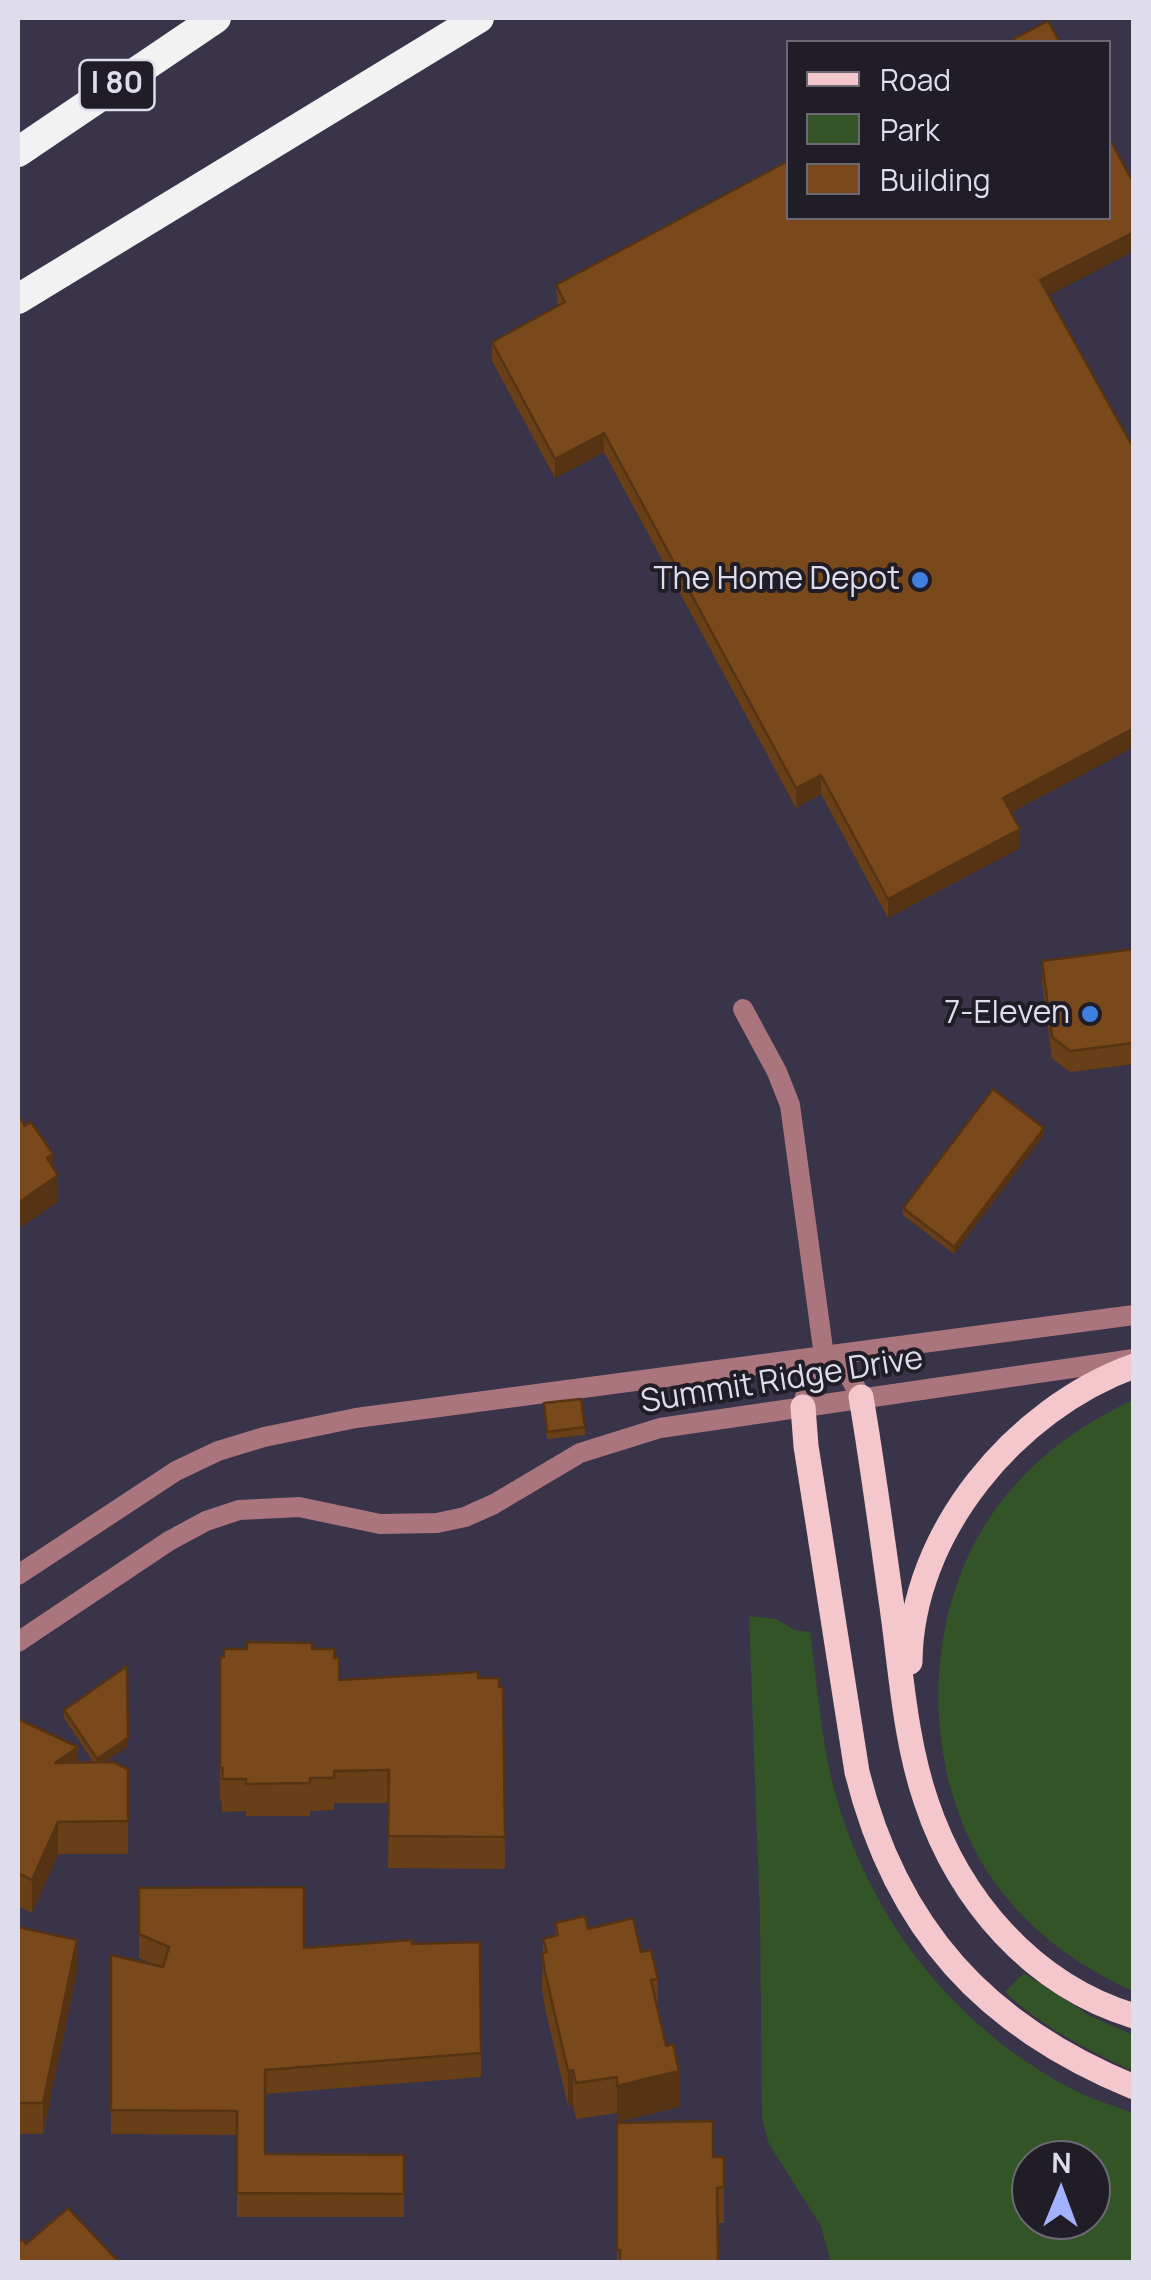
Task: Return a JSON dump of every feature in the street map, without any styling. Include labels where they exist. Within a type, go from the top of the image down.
[{"type":"highway","name":"I 80","points":[[18,152],[216,18]]},
{"type":"highway","points":[[18,299],[478,18]]},
{"type":"main road","points":[[913,1747],[909,1657],[914,1616],[940,1542],[994,1463],[1032,1427],[1072,1396],[1134,1363]]},
{"type":"main road","points":[[861,1397],[913,1747],[926,1801],[973,1896],[999,1931],[1024,1956],[1066,1986],[1134,2016]]},
{"type":"main road","points":[[803,1407],[857,1772],[868,1818],[886,1862],[943,1954],[974,1990],[1055,2050],[1134,2087]]},
{"type":"street","points":[[743,1009],[790,1105],[824,1356],[809,1377],[803,1407]]},
{"type":"street","name":"Summit Ridge Drive","points":[[18,1575],[176,1470],[218,1451],[264,1437],[356,1418],[1134,1315]]},
{"type":"street","points":[[824,1356],[848,1374],[861,1397]]},
{"type":"street","name":"Summit Ridge Drive","points":[[18,1642],[170,1541],[239,1510],[299,1507],[380,1524],[437,1523],[465,1517],[494,1504],[551,1468],[621,1438],[695,1421],[1134,1363]]},
{"type":"green space","points":[[1133,1400],[1133,1991],[1061,1949],[1002,1892],[973,1846],[953,1795],[941,1740],[939,1684],[945,1629],[960,1576],[984,1527],[1017,1483],[1043,1457],[1086,1426]]},
{"type":"green space","points":[[749,1616],[776,1619],[795,1630],[810,1632],[825,1746],[841,1813],[878,1899],[931,1975],[997,2040],[1035,2067],[1083,2094],[1133,2113],[1133,2262],[831,2262],[821,2226],[769,2144],[762,2119],[760,1918]]},
{"type":"green space","points":[[1024,1973],[1092,2017],[1133,2035],[1133,2071],[1050,2027],[1005,1992]]},
{"type":"building","points":[[1048,21],[1059,40],[1012,40]]},
{"type":"building","name":"The Home Depot","points":[[1111,142],[1134,184],[1134,232],[1040,280],[1134,449],[1134,728],[1003,798],[1020,829],[888,899],[821,775],[796,788],[604,433],[555,459],[492,342],[565,302],[556,285],[786,162],[786,220],[1111,220]]},
{"type":"building","name":"7-Eleven","points":[[1134,949],[1134,1043],[1070,1051],[1052,1037],[1042,961]]},
{"type":"building","points":[[993,1089],[1044,1128],[954,1247],[903,1208]]},
{"type":"building","points":[[18,1114],[25,1126],[31,1122],[53,1154],[47,1158],[58,1175],[18,1203]]},
{"type":"building","points":[[581,1399],[585,1427],[547,1432],[544,1403]]},
{"type":"building","points":[[247,1642],[312,1643],[312,1649],[335,1649],[339,1680],[478,1672],[478,1678],[499,1678],[499,1687],[503,1687],[505,1837],[388,1836],[389,1770],[334,1771],[334,1778],[310,1778],[310,1783],[246,1784],[246,1779],[222,1779],[220,1657],[224,1657],[224,1649],[247,1649]]},
{"type":"building","points":[[127,1666],[128,1738],[97,1759],[64,1710]]},
{"type":"building","points":[[18,1719],[78,1747],[55,1763],[113,1762],[128,1769],[128,1821],[58,1822],[32,1880],[18,1873]]},
{"type":"building","points":[[304,1887],[304,1948],[412,1940],[412,1944],[480,1942],[481,2053],[265,2070],[265,2154],[404,2155],[404,2194],[237,2193],[237,2111],[111,2110],[111,1955],[163,1967],[169,1947],[139,1934],[139,1888]]},
{"type":"building","points":[[585,1916],[588,1929],[633,1918],[641,1952],[651,1950],[658,1979],[651,1980],[666,2046],[673,2044],[679,2071],[617,2086],[617,2077],[576,2083],[573,2070],[568,2071],[545,1972],[542,1953],[547,1952],[543,1939],[558,1935],[555,1923]]},
{"type":"building","points":[[18,1927],[77,1940],[43,2103],[18,2103]]},
{"type":"building","points":[[713,2121],[713,2157],[724,2157],[724,2187],[717,2188],[718,2262],[620,2262],[617,2123]]},
{"type":"building","points":[[68,2208],[119,2262],[18,2262],[18,2243],[22,2239],[26,2244]]},
{"type":"place","name":"The Home Depot","points":[[920,580]]},
{"type":"place","name":"7-Eleven","points":[[1090,1014]]}]
